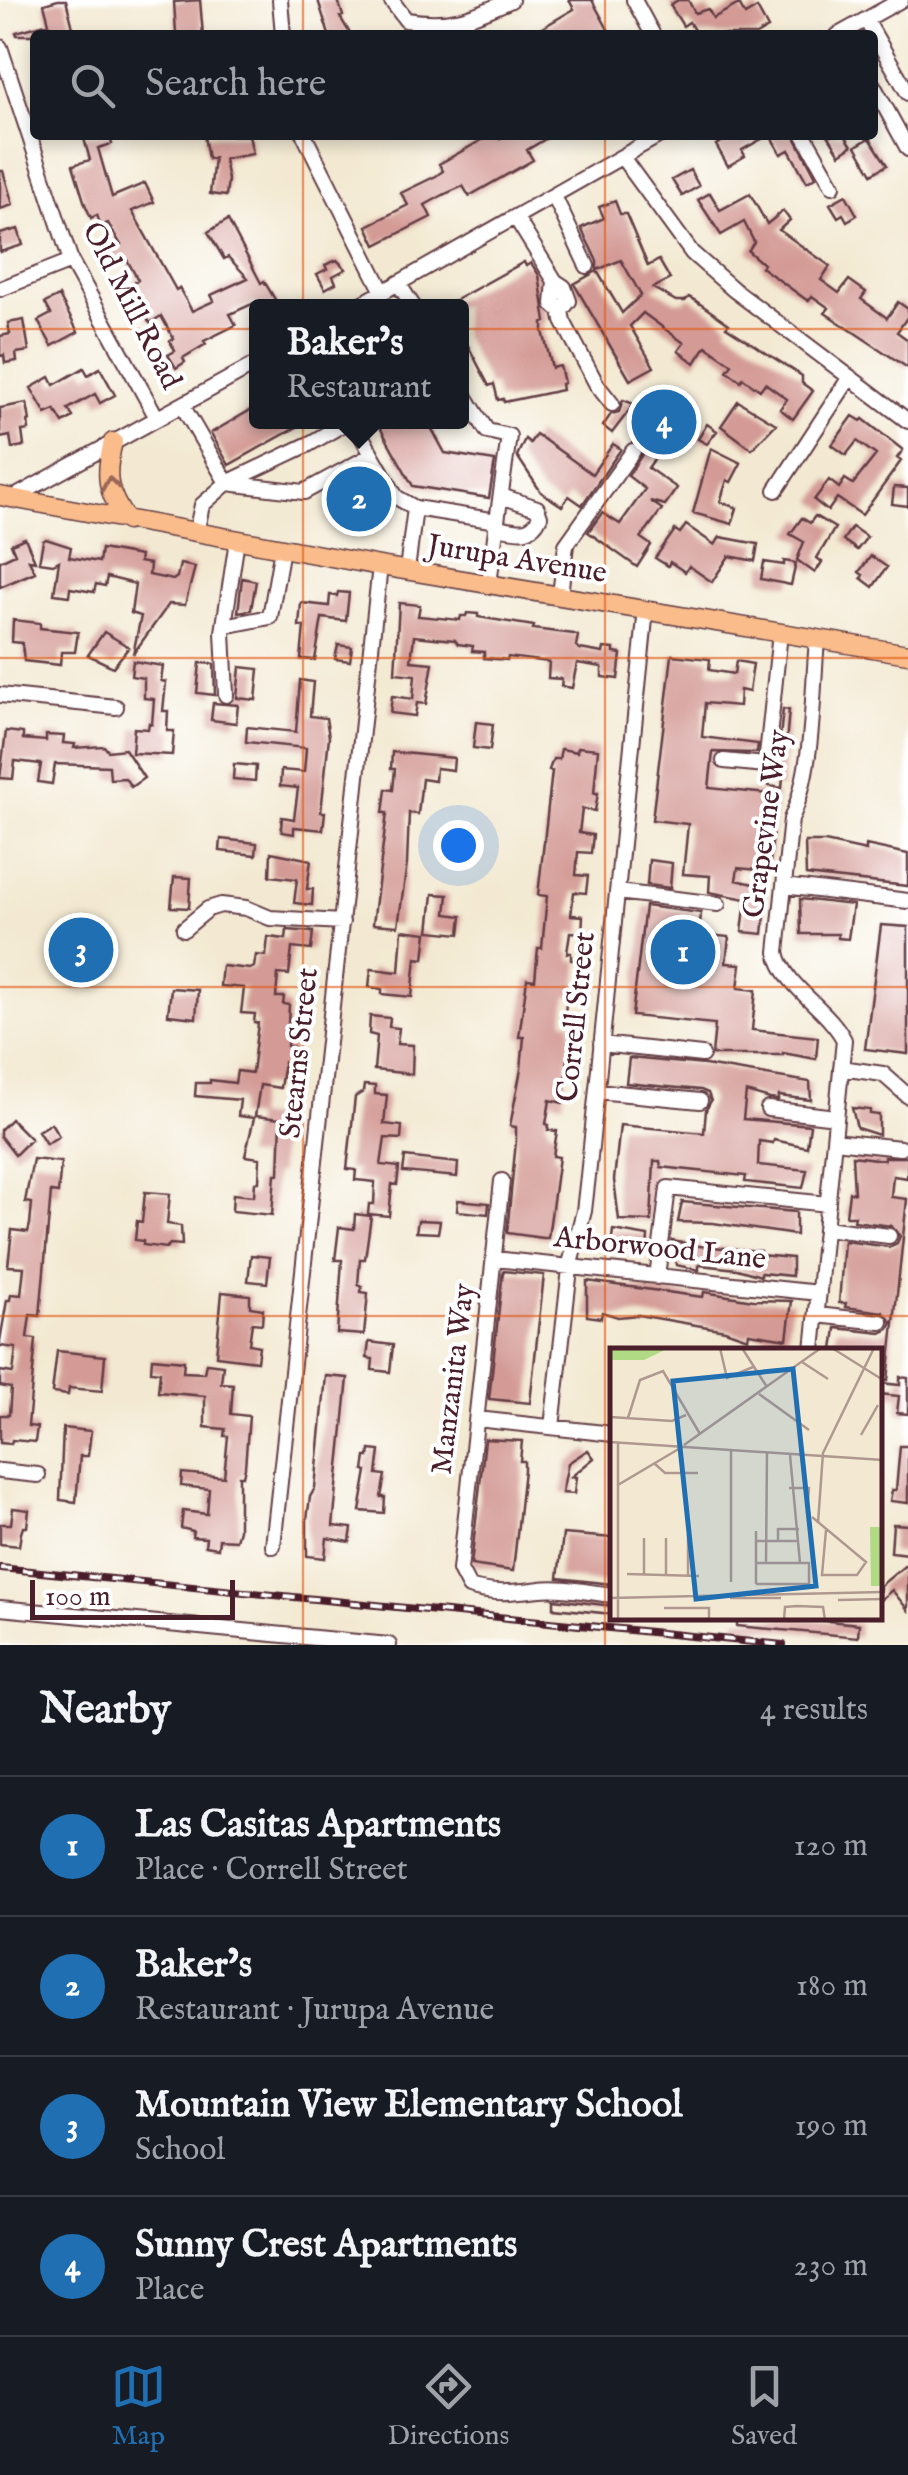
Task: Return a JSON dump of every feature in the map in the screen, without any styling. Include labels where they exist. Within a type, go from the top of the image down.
[{"type":"main road","points":[[113,442],[109,482],[113,500],[127,521]]},
{"type":"main road","name":"Jurupa Avenue","points":[[4,500],[908,654]]},
{"type":"street","points":[[280,0],[283,30]]},
{"type":"street","points":[[390,0],[406,20],[435,25],[465,21],[511,0]]},
{"type":"street","points":[[634,0],[650,30]]},
{"type":"street","points":[[849,30],[900,0]]},
{"type":"street","points":[[866,20],[872,30]]},
{"type":"street","points":[[878,41],[908,93]]},
{"type":"street","name":"Old Mill Road","points":[[1,55],[71,261],[157,418]]},
{"type":"street","points":[[878,94],[908,149]]},
{"type":"street","points":[[307,140],[383,292]]},
{"type":"street","points":[[370,299],[651,140]]},
{"type":"street","points":[[807,140],[834,186]]},
{"type":"street","points":[[622,157],[692,254],[908,421]]},
{"type":"street","points":[[554,196],[587,266]]},
{"type":"street","points":[[516,218],[554,281],[552,304],[562,311],[563,322],[597,385],[612,404]]},
{"type":"street","points":[[0,289],[71,261]]},
{"type":"street","points":[[398,283],[408,299]]},
{"type":"street","points":[[4,500],[249,368]]},
{"type":"street","points":[[776,490],[850,377]]},
{"type":"street","points":[[469,402],[487,432],[509,436],[489,584]]},
{"type":"street","points":[[182,404],[226,483]]},
{"type":"street","points":[[196,533],[202,504],[226,483],[337,429]]},
{"type":"street","points":[[355,429],[396,497],[414,508],[528,532],[534,528],[540,516],[537,508],[501,496]]},
{"type":"street","points":[[560,595],[566,545],[632,452]]},
{"type":"street","points":[[226,483],[304,492],[372,455]]},
{"type":"street","points":[[407,570],[414,508]]},
{"type":"street","points":[[226,695],[224,626],[238,540]]},
{"type":"street","points":[[224,626],[270,617],[282,548]]},
{"type":"street","name":"Stearns Street","points":[[273,1546],[380,566]]},
{"type":"street","name":"Correll Street","points":[[552,1428],[570,1268],[584,1211],[646,609]]},
{"type":"street","points":[[724,761],[766,766],[780,633]]},
{"type":"street","name":"Grapevine Way","points":[[813,1348],[844,1040],[838,1027],[780,966],[777,952],[791,819],[799,802],[804,770],[818,640]]},
{"type":"street","points":[[0,695],[116,707]]},
{"type":"street","points":[[784,886],[908,900]]},
{"type":"street","points":[[617,892],[718,904]]},
{"type":"street","points":[[184,928],[208,909],[221,905],[246,908],[270,918],[342,922]]},
{"type":"street","points":[[602,1044],[702,1055]]},
{"type":"street","points":[[841,1068],[884,1074],[905,1086]]},
{"type":"street","points":[[597,1090],[700,1102]]},
{"type":"street","points":[[768,1110],[836,1117]]},
{"type":"street","points":[[834,1141],[900,1148]]},
{"type":"street","name":"Manzanita Way","points":[[502,1181],[460,1570],[464,1582],[482,1591],[522,1594],[542,1589],[610,1595]]},
{"type":"street","points":[[657,1277],[668,1188],[828,1204]]},
{"type":"street","points":[[825,1228],[889,1236]]},
{"type":"street","name":"Arborwood Lane","points":[[495,1259],[819,1292]]},
{"type":"street","points":[[817,1315],[882,1322]]},
{"type":"street","points":[[477,1420],[610,1434]]},
{"type":"street","points":[[0,1471],[38,1475]]},
{"type":"street","points":[[0,1608],[259,1639],[389,1645]]},
{"type":"building","points":[[66,0],[73,28],[30,30],[30,35],[17,35],[16,32],[49,23],[44,4]]},
{"type":"building","points":[[200,0],[203,30],[176,30],[174,2]]},
{"type":"building","points":[[318,0],[338,0],[343,16],[340,17],[348,30],[327,30]]},
{"type":"building","points":[[569,0],[592,0],[608,30],[538,30],[574,9]]},
{"type":"building","points":[[688,0],[695,13],[708,9],[713,18],[739,4],[745,15],[757,8],[768,28],[694,30],[689,22],[683,26],[670,5]]},
{"type":"building","points":[[84,140],[111,140],[112,144],[98,148],[112,197],[145,183],[154,202],[132,211],[192,311],[214,301],[211,295],[248,278],[228,257],[224,259],[208,232],[228,220],[261,283],[264,281],[275,299],[249,299],[249,305],[230,314],[236,325],[204,341],[206,344],[183,358],[185,362],[176,368],[168,355],[175,351],[170,341],[174,339],[161,316],[150,323],[128,286],[138,280],[125,256],[114,263],[108,253],[121,245],[108,223],[101,226],[97,215],[91,218],[85,204],[73,165],[90,160]]},
{"type":"building","points":[[205,140],[250,140],[253,154],[224,159],[226,196],[210,194],[214,158],[208,159]]},
{"type":"building","points":[[482,140],[544,140],[527,150],[533,160],[469,196],[463,186],[445,194],[425,205],[431,217],[376,245],[367,226],[408,205],[401,193],[443,171],[439,164]]},
{"type":"building","points":[[724,140],[760,140],[742,150],[745,156],[728,166],[716,145]]},
{"type":"building","points":[[773,140],[797,140],[816,177],[807,182],[789,150],[781,154]]},
{"type":"building","points":[[831,140],[848,140],[852,146],[840,154]]},
{"type":"building","points":[[871,140],[887,165],[872,174],[856,146]]},
{"type":"building","points":[[690,170],[699,186],[682,196],[672,180]]},
{"type":"building","points":[[0,171],[13,205],[0,209]]},
{"type":"building","points":[[710,193],[720,210],[750,194],[767,224],[783,211],[790,220],[779,230],[830,266],[821,280],[839,293],[849,280],[866,292],[861,299],[887,318],[898,302],[908,309],[908,316],[897,332],[908,340],[908,368],[825,313],[829,308],[812,296],[808,301],[761,267],[763,264],[748,251],[754,242],[744,222],[721,235],[698,200]]},
{"type":"building","points":[[846,195],[857,215],[847,221],[843,214],[838,217],[830,204]]},
{"type":"building","points":[[615,201],[620,214],[626,214],[648,266],[659,260],[670,279],[653,288],[676,301],[689,297],[696,301],[729,324],[726,327],[802,376],[802,383],[813,391],[793,419],[780,409],[787,399],[765,383],[760,390],[743,378],[741,381],[727,371],[732,364],[706,346],[695,363],[678,351],[684,343],[643,313],[630,326],[654,367],[630,380],[574,284],[597,271],[622,313],[641,295],[621,260],[597,270],[597,261],[581,228],[604,218],[599,207]]},
{"type":"building","points":[[18,229],[23,245],[0,252],[0,234]]},
{"type":"building","points":[[337,260],[346,269],[333,276],[336,283],[325,289],[317,274]]},
{"type":"building","points":[[524,262],[526,266],[531,263],[539,275],[546,322],[543,331],[552,368],[560,366],[562,390],[498,400],[494,384],[489,386],[469,347],[469,299],[458,299]]},
{"type":"building","points":[[59,296],[78,332],[52,346],[38,321],[51,314],[45,303]]},
{"type":"building","points":[[24,320],[29,351],[16,353],[17,361],[5,363],[4,355],[0,356],[0,336],[10,334],[8,323]]},
{"type":"building","points":[[84,368],[88,375],[100,368],[115,395],[100,403],[95,394],[68,409],[73,417],[63,423],[55,410],[46,414],[31,388],[50,377],[54,385]]},
{"type":"building","points":[[672,388],[693,403],[648,468],[677,488],[665,505],[650,501],[662,509],[641,538],[651,545],[637,567],[588,532],[602,513],[620,524],[645,489],[628,476],[643,453],[642,446],[634,441]]},
{"type":"building","points":[[623,400],[634,404],[612,433],[603,426],[611,414],[619,412]]},
{"type":"building","points":[[738,401],[776,424],[752,449],[721,426]]},
{"type":"building","points":[[27,403],[30,421],[29,430],[22,431],[24,446],[12,448],[10,436],[0,438],[0,408]]},
{"type":"building","points":[[249,411],[249,429],[293,429],[229,465],[211,433]]},
{"type":"building","points":[[853,416],[863,419],[903,450],[897,458],[901,461],[862,515],[837,498],[828,511],[814,500],[829,480],[839,488],[845,479],[853,484],[876,455],[857,441],[846,455],[832,445]]},
{"type":"building","points":[[707,424],[717,431],[707,444],[698,439]]},
{"type":"building","points":[[381,429],[432,429],[445,453],[495,461],[489,498],[413,486]]},
{"type":"building","points":[[536,434],[592,474],[613,444],[621,449],[582,505],[569,496],[562,506],[541,492],[517,456],[525,439],[530,443]]},
{"type":"building","points":[[711,448],[741,463],[731,482],[727,480],[720,502],[737,508],[732,524],[693,513]]},
{"type":"building","points":[[361,473],[381,508],[359,519],[340,485]]},
{"type":"building","points":[[894,487],[908,488],[908,506],[892,504]]},
{"type":"building","points":[[815,516],[835,528],[817,558],[822,562],[815,573],[797,560],[804,542],[790,534],[802,518],[810,523]]},
{"type":"building","points":[[686,525],[715,545],[720,537],[758,544],[755,561],[729,556],[712,582],[689,566],[685,572],[655,558],[675,530],[680,533]]},
{"type":"building","points":[[852,527],[867,537],[857,550],[843,540]]},
{"type":"building","points":[[25,538],[35,561],[29,560],[35,572],[0,587],[0,561],[15,554],[11,544]]},
{"type":"building","points":[[46,539],[71,547],[69,557],[99,562],[101,549],[140,556],[139,562],[150,564],[149,575],[173,580],[180,564],[195,567],[185,605],[169,604],[133,654],[141,616],[131,613],[135,584],[107,577],[105,586],[96,584],[94,592],[70,588],[69,596],[54,594],[59,561],[39,562]]},
{"type":"building","points":[[871,556],[887,567],[873,587],[859,572]]},
{"type":"building","points":[[784,561],[796,563],[791,585],[761,579],[764,562],[784,565]]},
{"type":"building","points":[[242,578],[256,581],[251,610],[238,612]]},
{"type":"building","points":[[338,592],[349,593],[346,621],[322,618],[315,660],[301,659],[301,603],[329,606],[330,595],[337,596]]},
{"type":"building","points":[[399,603],[420,605],[418,616],[460,620],[467,613],[478,614],[534,626],[533,629],[574,634],[580,649],[603,653],[604,648],[614,649],[614,653],[621,654],[618,679],[602,677],[602,667],[577,663],[572,688],[561,686],[562,679],[548,678],[549,662],[484,658],[484,652],[472,651],[473,646],[455,640],[414,636],[411,661],[433,663],[426,704],[417,703],[415,716],[390,713],[392,696],[413,699],[415,675],[395,673]]},
{"type":"building","points":[[13,620],[78,632],[75,652],[61,652],[60,665],[24,661],[22,643],[12,642]]},
{"type":"building","points":[[104,632],[129,647],[113,667],[88,655]]},
{"type":"building","points":[[338,645],[352,647],[350,661],[335,659]]},
{"type":"building","points":[[672,655],[710,659],[709,670],[734,674],[736,661],[753,664],[749,692],[740,690],[739,706],[705,703],[702,737],[758,744],[757,753],[713,752],[709,788],[777,795],[769,871],[738,868],[736,880],[768,887],[763,934],[742,932],[746,899],[709,892],[710,876],[683,874],[688,824],[652,820]]},
{"type":"building","points":[[133,661],[163,666],[163,711],[168,711],[167,731],[174,731],[172,755],[132,753],[134,728],[148,729],[152,724],[154,699],[144,698],[144,678],[131,676]]},
{"type":"building","points":[[200,663],[214,664],[215,695],[197,693]]},
{"type":"building","points":[[240,667],[259,669],[256,700],[237,698]]},
{"type":"building","points":[[300,680],[313,682],[310,716],[326,718],[329,737],[321,812],[325,812],[323,830],[294,827],[294,834],[282,832],[282,817],[294,819],[298,788],[280,786],[281,770],[304,772],[306,748],[246,742],[247,727],[296,732]]},
{"type":"building","points":[[213,703],[238,705],[236,723],[211,720]]},
{"type":"building","points":[[783,709],[789,710],[782,788],[769,786],[770,775],[777,766]]},
{"type":"building","points":[[476,722],[493,724],[490,750],[473,748]]},
{"type":"building","points":[[6,731],[23,733],[23,739],[46,741],[46,735],[64,736],[63,743],[75,744],[74,748],[125,749],[144,778],[131,787],[125,778],[110,779],[109,766],[55,764],[52,784],[38,782],[41,764],[15,761],[13,779],[0,778]]},
{"type":"building","points":[[578,747],[598,749],[594,793],[598,793],[595,811],[582,809],[579,833],[593,835],[591,853],[578,852],[576,875],[588,876],[586,893],[574,892],[571,915],[583,916],[582,933],[570,932],[567,953],[571,953],[571,960],[579,961],[575,996],[567,996],[564,1021],[572,1022],[563,1103],[550,1100],[546,1124],[548,1130],[557,1131],[553,1156],[559,1157],[548,1238],[543,1238],[507,1233],[516,1141],[516,1127],[510,1126],[521,1069],[524,1037],[519,1037],[527,979],[535,980],[538,948],[542,948],[547,896],[538,895],[552,771],[549,770],[553,759],[559,759],[561,749],[577,752]]},
{"type":"building","points":[[392,752],[454,758],[453,770],[436,768],[435,781],[422,779],[418,814],[409,813],[398,926],[373,924],[387,813],[383,813],[386,789],[393,790]]},
{"type":"building","points":[[234,764],[256,766],[255,781],[233,779]]},
{"type":"building","points":[[221,839],[257,843],[256,855],[220,851]]},
{"type":"building","points":[[805,842],[866,851],[866,845],[908,854],[908,886],[806,875]]},
{"type":"building","points":[[271,852],[311,860],[307,889],[313,889],[312,905],[294,903],[297,879],[270,876]]},
{"type":"building","points":[[649,860],[672,863],[670,888],[647,885]]},
{"type":"building","points":[[174,877],[191,878],[189,908],[171,907]]},
{"type":"building","points":[[433,894],[448,895],[446,914],[462,916],[460,934],[429,931]]},
{"type":"building","points":[[800,899],[853,905],[848,939],[838,938],[838,934],[801,934]]},
{"type":"building","points":[[645,906],[701,913],[699,934],[729,937],[726,963],[741,964],[738,988],[756,990],[752,1030],[818,1037],[816,1059],[783,1053],[712,1055],[715,1024],[632,1016]]},
{"type":"building","points":[[881,925],[908,927],[908,1054],[865,1049]]},
{"type":"building","points":[[287,930],[313,932],[311,950],[292,948],[289,975],[278,974],[276,997],[284,997],[283,1004],[289,1005],[287,1046],[294,1047],[293,1063],[284,1062],[280,1088],[260,1085],[255,1116],[281,1119],[279,1174],[275,1174],[272,1215],[232,1211],[233,1194],[254,1196],[255,1182],[259,1182],[260,1158],[245,1156],[254,1118],[238,1116],[240,1100],[195,1096],[196,1083],[235,1083],[237,1071],[252,1073],[258,1023],[254,1022],[255,1014],[241,1013],[244,988],[220,986],[222,966],[254,967],[256,955],[266,956],[268,937],[286,939]]},
{"type":"building","points":[[402,930],[427,933],[424,959],[416,958],[412,997],[382,994],[382,989],[369,987],[371,969],[399,972]]},
{"type":"building","points":[[171,988],[198,990],[196,1018],[168,1015]]},
{"type":"building","points":[[370,1016],[390,1018],[389,1027],[399,1028],[397,1044],[413,1045],[412,1074],[374,1070],[377,1036],[369,1034]]},
{"type":"building","points":[[629,1058],[705,1065],[810,1082],[811,1100],[779,1096],[778,1100],[746,1092],[743,1119],[810,1125],[807,1147],[759,1141],[758,1165],[807,1170],[803,1188],[745,1182],[746,1176],[661,1167],[660,1161],[654,1161],[651,1221],[619,1220],[614,1180],[620,1125],[704,1133],[711,1101],[708,1093],[701,1090],[626,1083]]},
{"type":"building","points":[[364,1085],[375,1086],[375,1094],[387,1095],[384,1124],[402,1126],[401,1139],[385,1138],[381,1165],[399,1167],[397,1185],[392,1184],[389,1216],[368,1214],[369,1204],[374,1204],[375,1182],[355,1180],[356,1170],[347,1169],[355,1097],[363,1092]]},
{"type":"building","points":[[852,1108],[879,1115],[879,1135],[857,1128]]},
{"type":"building","points":[[11,1119],[31,1139],[15,1155],[0,1136],[0,1130]]},
{"type":"building","points":[[51,1123],[59,1136],[46,1144],[38,1131]]},
{"type":"building","points":[[852,1156],[884,1160],[908,1157],[907,1178],[893,1176],[891,1197],[907,1199],[888,1380],[883,1379],[883,1348],[833,1348],[836,1328],[881,1333],[892,1322],[883,1312],[839,1303],[844,1241],[889,1247],[900,1236],[891,1226],[854,1221],[855,1216],[846,1216],[849,1192],[854,1193]]},
{"type":"building","points":[[405,1157],[458,1163],[457,1177],[403,1172]]},
{"type":"building","points":[[33,1159],[61,1162],[58,1193],[51,1192],[40,1316],[30,1315],[27,1338],[36,1339],[28,1426],[37,1427],[35,1442],[0,1443],[0,1415],[9,1415],[11,1388],[0,1386],[0,1371],[13,1373],[16,1348],[0,1346],[0,1341],[7,1300],[11,1294],[21,1295],[24,1267],[8,1266],[12,1230],[28,1232],[32,1203],[25,1202]]},
{"type":"building","points":[[145,1192],[170,1194],[167,1224],[181,1226],[182,1245],[170,1244],[166,1248],[135,1240],[137,1221],[142,1222]]},
{"type":"building","points":[[458,1200],[489,1203],[488,1214],[457,1211]]},
{"type":"building","points":[[682,1202],[796,1212],[796,1235],[678,1222]]},
{"type":"building","points":[[355,1214],[371,1216],[358,1285],[362,1286],[361,1292],[368,1293],[364,1335],[337,1333],[342,1260],[335,1260],[339,1227],[354,1229]]},
{"type":"building","points":[[418,1220],[440,1221],[438,1233],[416,1232]]},
{"type":"building","points":[[613,1230],[648,1236],[647,1251],[611,1248]]},
{"type":"building","points":[[672,1241],[792,1258],[792,1276],[676,1265]]},
{"type":"building","points":[[251,1255],[270,1257],[267,1283],[248,1281]]},
{"type":"building","points":[[503,1271],[544,1275],[530,1403],[489,1399]]},
{"type":"building","points":[[587,1281],[703,1297],[704,1292],[792,1301],[787,1339],[749,1333],[748,1338],[725,1330],[638,1315],[618,1317],[602,1312],[601,1318],[587,1316]]},
{"type":"building","points":[[222,1292],[250,1295],[250,1307],[263,1309],[262,1324],[252,1323],[249,1344],[259,1346],[257,1361],[216,1356]]},
{"type":"building","points":[[369,1342],[393,1345],[390,1372],[372,1370],[373,1359],[367,1358]]},
{"type":"building","points":[[57,1351],[105,1356],[102,1391],[69,1388],[68,1395],[52,1393]]},
{"type":"building","points":[[152,1358],[184,1361],[183,1372],[204,1373],[206,1363],[223,1365],[221,1383],[233,1384],[231,1414],[249,1416],[245,1467],[243,1476],[239,1476],[239,1530],[236,1540],[219,1539],[218,1548],[205,1546],[206,1538],[192,1537],[193,1531],[181,1528],[183,1511],[207,1514],[209,1489],[181,1486],[182,1473],[224,1477],[228,1436],[224,1436],[225,1429],[205,1427],[205,1396],[158,1392],[160,1372],[151,1371]]},
{"type":"building","points":[[326,1376],[348,1378],[333,1526],[352,1528],[350,1542],[327,1538],[325,1558],[307,1556],[307,1519],[315,1488]]},
{"type":"building","points":[[900,1377],[908,1378],[908,1414],[897,1413],[899,1396],[883,1394],[883,1383],[900,1385]]},
{"type":"building","points":[[63,1428],[91,1431],[88,1456],[80,1456],[76,1502],[60,1500]]},
{"type":"building","points":[[485,1439],[522,1441],[520,1461],[524,1461],[524,1470],[513,1571],[471,1565]]},
{"type":"building","points":[[900,1446],[908,1446],[908,1503],[890,1501],[892,1490],[896,1490]]},
{"type":"building","points":[[370,1450],[380,1451],[377,1474],[385,1475],[381,1497],[385,1497],[384,1513],[360,1511]]},
{"type":"building","points":[[588,1450],[594,1458],[571,1477],[576,1477],[574,1494],[562,1493],[568,1463]]},
{"type":"building","points":[[13,1508],[29,1510],[19,1546],[0,1544],[0,1524],[11,1524]]},
{"type":"building","points":[[893,1524],[908,1525],[908,1554],[891,1552]]},
{"type":"building","points":[[563,1534],[610,1538],[610,1584],[558,1578]]},
{"type":"building","points":[[908,1563],[908,1610],[892,1590],[883,1598],[883,1584]]},
{"type":"building","points":[[554,1599],[610,1606],[610,1614],[554,1608]]},
{"type":"building","points":[[737,1620],[859,1624],[858,1637],[737,1626]]},
{"type":"railway","points":[[0,1568],[783,1645]]},
{"type":"place","name":"Sunny Crest Apartments","points":[[664,422]]},
{"type":"place","name":"Baker’s","points":[[359,499]]},
{"type":"place","name":"Mountain View Elementary School","points":[[81,950]]},
{"type":"place","name":"Las Casitas Apartments","points":[[683,952]]}]
